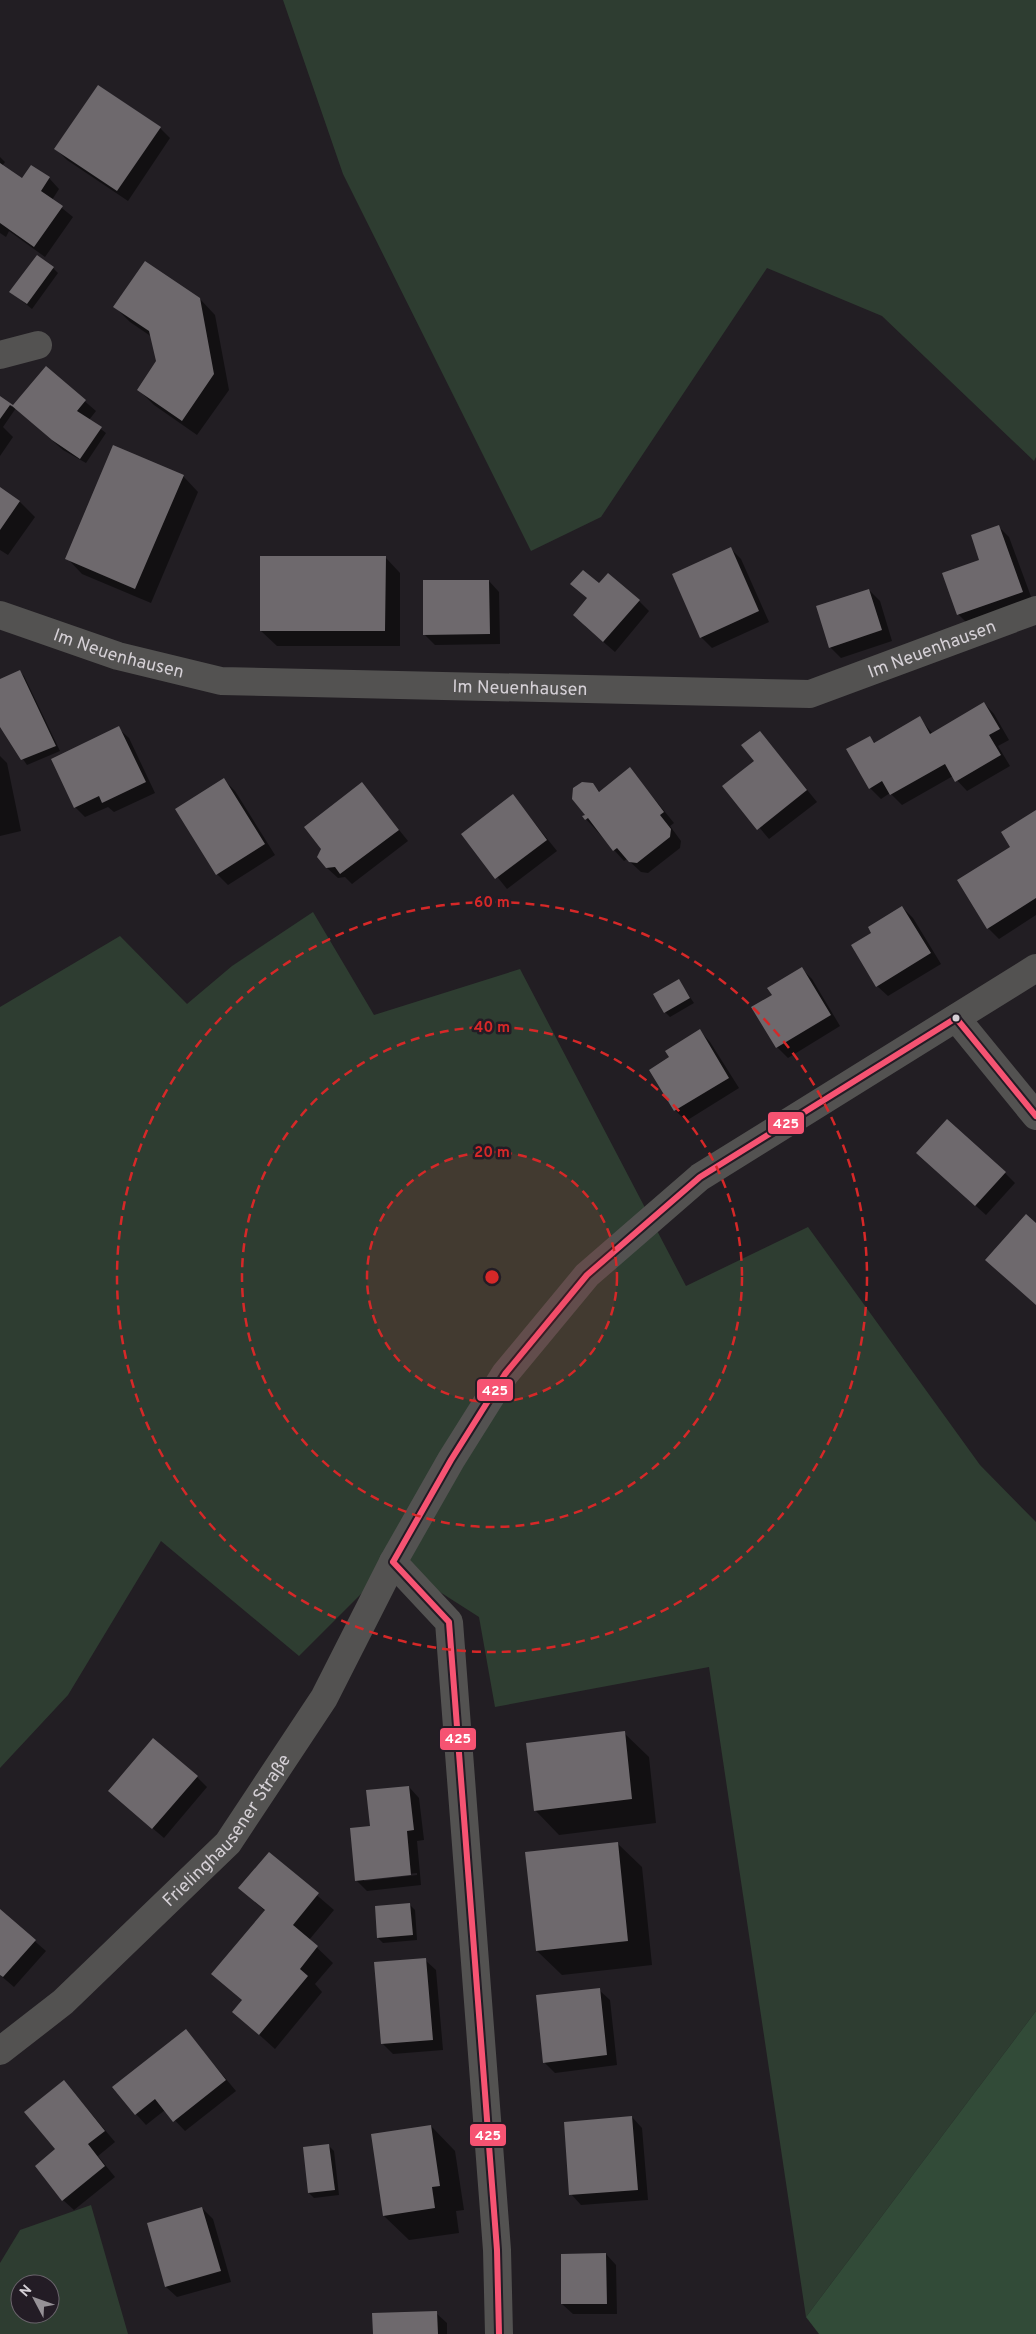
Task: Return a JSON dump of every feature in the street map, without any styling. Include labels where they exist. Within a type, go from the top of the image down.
[{"type":"street","points":[[0,355],[38,345]]},
{"type":"street","name":"Im Neuenhausen","points":[[0,615],[118,656],[221,681],[810,694],[1036,610]]},
{"type":"street","name":"Frielinghausener Straße","points":[[0,2050],[63,2002],[228,1843],[324,1698],[393,1562],[451,1460],[505,1374],[587,1275],[700,1177],[1036,968]]},
{"type":"street","points":[[956,1018],[1036,1116]]},
{"type":"street","points":[[393,1562],[449,1622],[497,2250],[499,2334]]},
{"type":"green space","points":[[283,0],[1036,0],[1036,457],[1034,461],[882,316],[767,268],[601,517],[531,551],[343,174]]},
{"type":"green space","points":[[313,912],[374,1015],[520,969],[686,1286],[808,1227],[980,1465],[1036,1522],[1036,2011],[806,2317],[709,1667],[495,1707],[479,1617],[393,1562],[299,1656],[161,1541],[68,1695],[0,1768],[0,1007],[120,936],[187,1004],[232,966]]},
{"type":"green space","points":[[1036,2011],[1036,2334],[819,2334],[806,2317]]},
{"type":"green space","points":[[91,2205],[128,2334],[0,2334],[0,2263],[20,2230]]},
{"type":"building","points":[[98,85],[161,127],[117,191],[54,149]]},
{"type":"building","points":[[0,163],[22,178],[31,165],[50,177],[41,191],[63,206],[34,247],[0,223]]},
{"type":"building","points":[[37,255],[54,267],[27,304],[9,292]]},
{"type":"building","points":[[145,261],[200,298],[214,374],[182,421],[137,390],[156,361],[149,331],[113,307]]},
{"type":"building","points":[[46,366],[86,400],[77,411],[102,427],[80,459],[52,440],[10,405],[0,419],[0,396],[13,405]]},
{"type":"building","points":[[113,445],[184,475],[135,589],[65,559]]},
{"type":"building","points":[[0,487],[20,501],[0,530]]},
{"type":"building","points":[[999,525],[1023,592],[957,615],[942,573],[979,560],[971,535]]},
{"type":"building","points":[[731,547],[759,611],[700,638],[672,574]]},
{"type":"building","points":[[260,556],[386,556],[385,631],[260,631]]},
{"type":"building","points":[[583,570],[599,583],[608,573],[640,600],[603,642],[573,615],[587,598],[570,584]]},
{"type":"building","points":[[423,580],[489,580],[490,634],[423,635]]},
{"type":"building","points":[[869,589],[882,630],[829,648],[816,606]]},
{"type":"building","points":[[20,670],[56,746],[21,760],[0,727],[0,679]]},
{"type":"building","points":[[984,702],[1000,729],[989,735],[1001,755],[955,782],[945,764],[890,795],[882,781],[869,789],[846,749],[870,736],[874,743],[920,716],[930,734]]},
{"type":"building","points":[[119,726],[146,782],[102,803],[99,796],[74,808],[51,759]]},
{"type":"building","points":[[760,731],[807,790],[757,830],[722,786],[754,761],[741,745]]},
{"type":"building","points":[[630,767],[664,812],[660,815],[671,829],[670,837],[637,863],[629,862],[617,848],[613,851],[588,818],[585,820],[582,816],[585,815],[572,799],[573,788],[582,782],[593,783],[599,792]]},
{"type":"building","points":[[224,778],[265,844],[216,875],[175,809]]},
{"type":"building","points":[[362,782],[399,830],[340,874],[335,867],[326,868],[317,857],[321,849],[304,827]]},
{"type":"building","points":[[513,794],[547,840],[495,879],[461,834]]},
{"type":"building","points":[[1036,810],[1036,898],[987,929],[957,880],[1010,847],[1001,832]]},
{"type":"building","points":[[902,906],[931,953],[876,987],[851,945],[871,933],[868,927]]},
{"type":"building","points":[[802,967],[831,1015],[776,1048],[751,1007],[772,995],[767,988]]},
{"type":"building","points":[[679,979],[690,998],[664,1013],[653,994]]},
{"type":"building","points":[[700,1029],[729,1078],[674,1111],[649,1070],[669,1057],[665,1051]]},
{"type":"building","points":[[947,1119],[1006,1172],[975,1206],[916,1153]]},
{"type":"building","points":[[1026,1214],[1036,1223],[1036,1305],[985,1260]]},
{"type":"building","points":[[625,1731],[632,1799],[534,1811],[526,1743]]},
{"type":"building","points":[[153,1738],[198,1776],[152,1829],[108,1791]]},
{"type":"building","points":[[409,1786],[414,1830],[407,1831],[411,1875],[355,1881],[350,1828],[370,1826],[366,1790]]},
{"type":"building","points":[[618,1842],[628,1941],[536,1951],[525,1852]]},
{"type":"building","points":[[269,1852],[319,1893],[293,1925],[318,1946],[300,1969],[308,1976],[259,2035],[232,2012],[242,2000],[211,1974],[265,1910],[238,1888]]},
{"type":"building","points":[[410,1903],[413,1935],[377,1938],[375,1906]]},
{"type":"building","points":[[0,1909],[36,1940],[3,1977],[0,1975]]},
{"type":"building","points":[[426,1958],[433,2040],[381,2044],[374,1962]]},
{"type":"building","points":[[600,1988],[607,2055],[543,2063],[536,1995]]},
{"type":"building","points":[[186,2029],[226,2080],[173,2122],[155,2099],[135,2115],[112,2087]]},
{"type":"building","points":[[64,2080],[105,2131],[88,2144],[105,2166],[62,2201],[35,2166],[55,2149],[24,2112]]},
{"type":"building","points":[[632,2116],[638,2190],[569,2195],[564,2122]]},
{"type":"building","points":[[431,2125],[440,2186],[432,2187],[435,2208],[383,2216],[371,2134]]},
{"type":"building","points":[[329,2144],[335,2190],[308,2193],[303,2147]]},
{"type":"building","points":[[202,2207],[221,2271],[165,2287],[147,2223]]},
{"type":"building","points":[[606,2253],[607,2304],[561,2304],[561,2254]]},
{"type":"building","points":[[437,2311],[438,2334],[373,2334],[372,2313]]},
{"type":"transit line","name":"425","points":[[956,1018],[1036,1116]]},
{"type":"transit line","name":"425","points":[[393,1562],[451,1460],[505,1374],[587,1275],[700,1177],[956,1018]]},
{"type":"transit line","name":"425","points":[[393,1562],[449,1622],[497,2250],[499,2334]]}]
